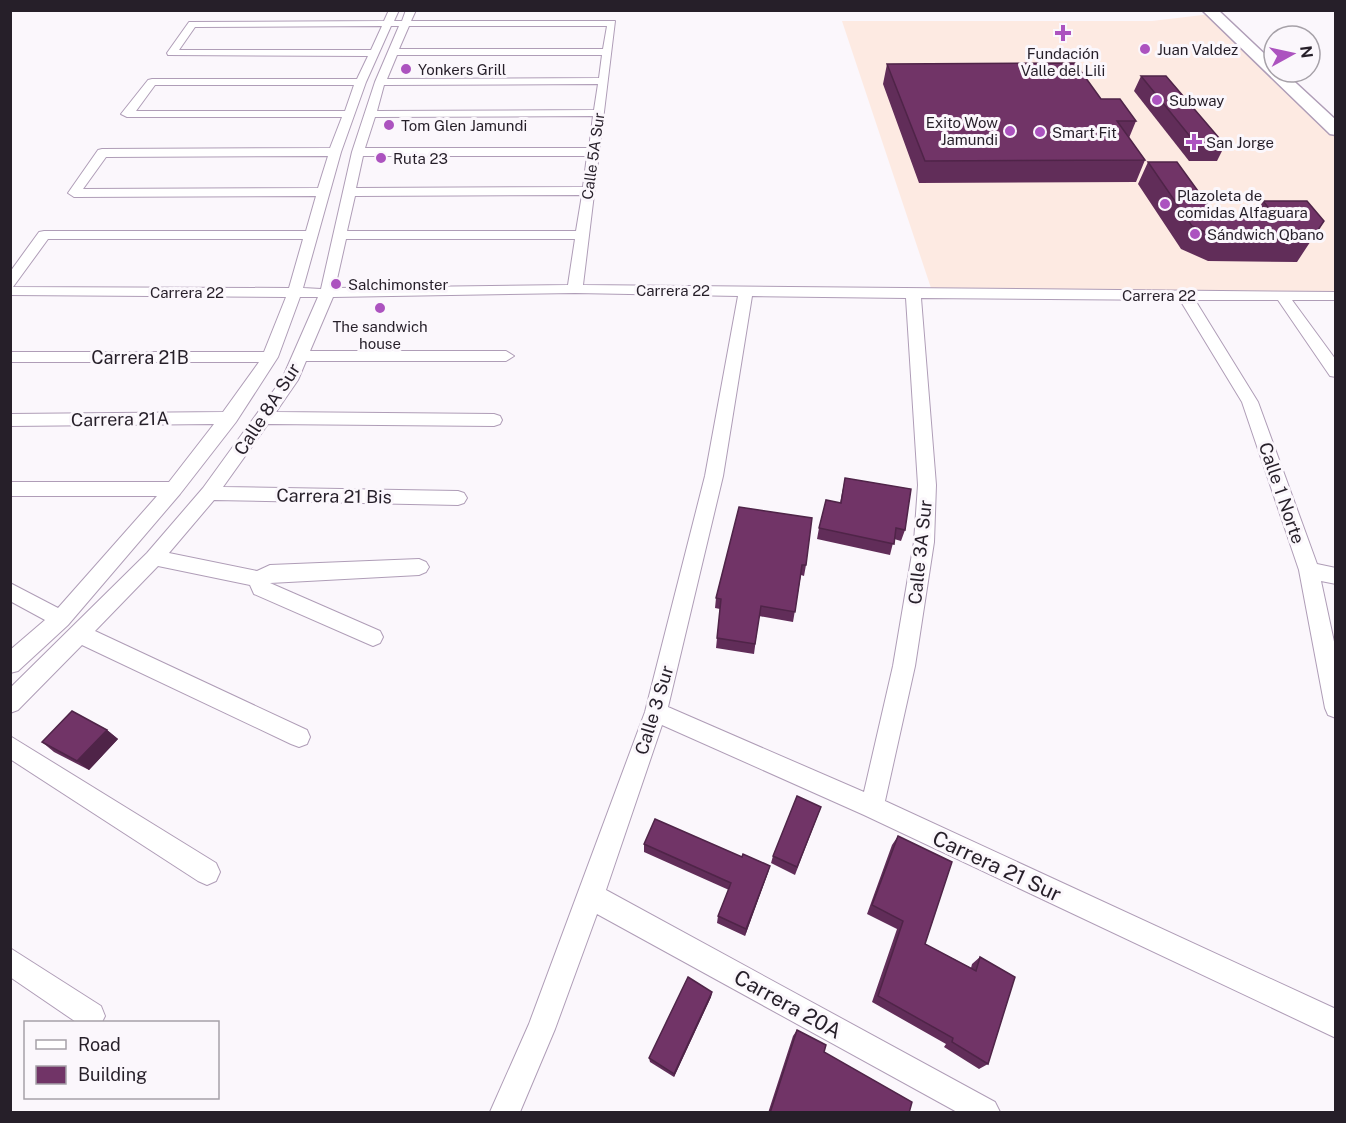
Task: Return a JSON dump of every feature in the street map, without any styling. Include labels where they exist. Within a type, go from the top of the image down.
[{"type":"main road","points":[[1209,10],[1335,130]]},
{"type":"main road","points":[[1232,10],[1233,19],[1262,47]]},
{"type":"main road","points":[[1302,84],[1335,115]]},
{"type":"street","name":"Calle 8A Sur","points":[[10,664],[61,619],[174,489],[230,418],[270,357],[295,292],[335,152],[361,82],[394,10]]},
{"type":"street","name":"Calle 8A Sur","points":[[10,703],[154,558],[209,493],[290,380],[327,293],[358,152],[380,82],[407,24],[411,10]]},
{"type":"street","name":"Calle 5A Sur","points":[[407,24],[612,23],[575,289]]},
{"type":"street","points":[[375,52],[172,53],[192,24],[407,24]]},
{"type":"street","points":[[393,52],[608,52]]},
{"type":"street","points":[[380,82],[604,81]]},
{"type":"street","points":[[349,114],[127,114],[152,82],[361,82]]},
{"type":"street","points":[[370,114],[599,113]]},
{"type":"street","points":[[324,192],[74,193],[102,153],[335,152]]},
{"type":"street","points":[[358,152],[594,152]]},
{"type":"street","points":[[348,192],[589,191]]},
{"type":"street","points":[[10,283],[44,236],[313,235]]},
{"type":"street","points":[[340,235],[583,235]]},
{"type":"street","name":"Carrera 22","points":[[10,291],[327,293],[575,289],[913,294],[1335,296]]},
{"type":"street","name":"Calle 3 Sur","points":[[505,1113],[541,1029],[656,712],[714,476],[746,291]]},
{"type":"street","name":"Calle 3A Sur","points":[[872,807],[904,666],[924,542],[927,485],[913,294]]},
{"type":"street","name":"Calle 1 Norte","points":[[1185,295],[1250,402],[1310,570],[1335,708]]},
{"type":"street","points":[[1282,296],[1335,372]]},
{"type":"street","points":[[302,356],[506,356]]},
{"type":"street","name":"Carrera 21B","points":[[10,357],[270,357]]},
{"type":"street","name":"Carrera 21A","points":[[10,420],[230,418]]},
{"type":"street","points":[[264,418],[494,420]]},
{"type":"street","points":[[10,489],[174,489]]},
{"type":"street","name":"Carrera 21 Bis","points":[[209,493],[459,498]]},
{"type":"street","points":[[154,558],[260,579],[270,573],[419,567]]},
{"type":"street","points":[[1310,570],[1335,576]]},
{"type":"street","points":[[260,579],[261,588],[373,637]]},
{"type":"street","points":[[10,591],[61,619]]},
{"type":"street","points":[[80,634],[299,737]]},
{"type":"street","name":"Carrera 21 Sur","points":[[656,712],[872,807],[1335,1024]]},
{"type":"street","points":[[10,746],[207,872]]},
{"type":"street","name":"Carrera 20A","points":[[591,896],[984,1113]]},
{"type":"street","points":[[10,961],[91,1016]]},
{"type":"shaded area","points":[[1211,14],[1262,62],[1262,84],[1286,84],[1335,130],[1335,296],[933,294],[842,21],[1152,21]]},
{"type":"building","name":"Exito Wow Jamundi","points":[[1075,63],[1101,99],[1120,99],[1136,121],[1117,121],[1145,160],[925,161],[887,64]]},
{"type":"building","points":[[1141,76],[1166,76],[1225,145],[1197,145]]},
{"type":"building","points":[[1148,162],[1177,162],[1216,216],[1276,217],[1263,201],[1307,201],[1324,221],[1312,239],[1221,239],[1192,226]]},
{"type":"building","points":[[845,478],[911,489],[905,530],[896,528],[894,544],[819,528],[826,500],[841,503]]},
{"type":"building","points":[[739,507],[812,518],[806,565],[802,565],[795,612],[761,606],[755,644],[717,638],[721,599],[716,598]]},
{"type":"building","points":[[72,711],[107,730],[77,761],[42,742]]},
{"type":"building","points":[[797,796],[821,807],[797,867],[773,856]]},
{"type":"building","points":[[655,819],[742,857],[743,854],[770,866],[746,929],[718,916],[731,883],[644,844]]},
{"type":"building","points":[[898,836],[952,862],[925,944],[976,971],[980,957],[1015,977],[988,1064],[952,1042],[953,1038],[878,996],[903,921],[872,905]]},
{"type":"building","points":[[688,977],[712,992],[674,1074],[649,1058]]},
{"type":"building","points":[[797,1030],[826,1045],[824,1052],[912,1102],[909,1113],[770,1113]]},
{"type":"place","name":"Fundación Valle del Lili","points":[[1063,33]]},
{"type":"place","name":"Juan Valdez","points":[[1145,49]]},
{"type":"place","name":"Yonkers Grill","points":[[406,69]]},
{"type":"place","name":"Subway","points":[[1157,100]]},
{"type":"place","name":"Tom Glen Jamundi","points":[[389,125]]},
{"type":"place","name":"Exito Wow Jamundi","points":[[1010,131]]},
{"type":"place","name":"Smart Fit","points":[[1040,132]]},
{"type":"place","name":"San Jorge","points":[[1194,142]]},
{"type":"place","name":"Ruta 23","points":[[381,158]]},
{"type":"place","name":"Plazoleta de comidas Alfaguara","points":[[1165,204]]},
{"type":"place","name":"Sándwich Qbano","points":[[1195,234]]},
{"type":"place","name":"Salchimonster","points":[[336,284]]},
{"type":"place","name":"The sandwich house","points":[[380,308]]}]
